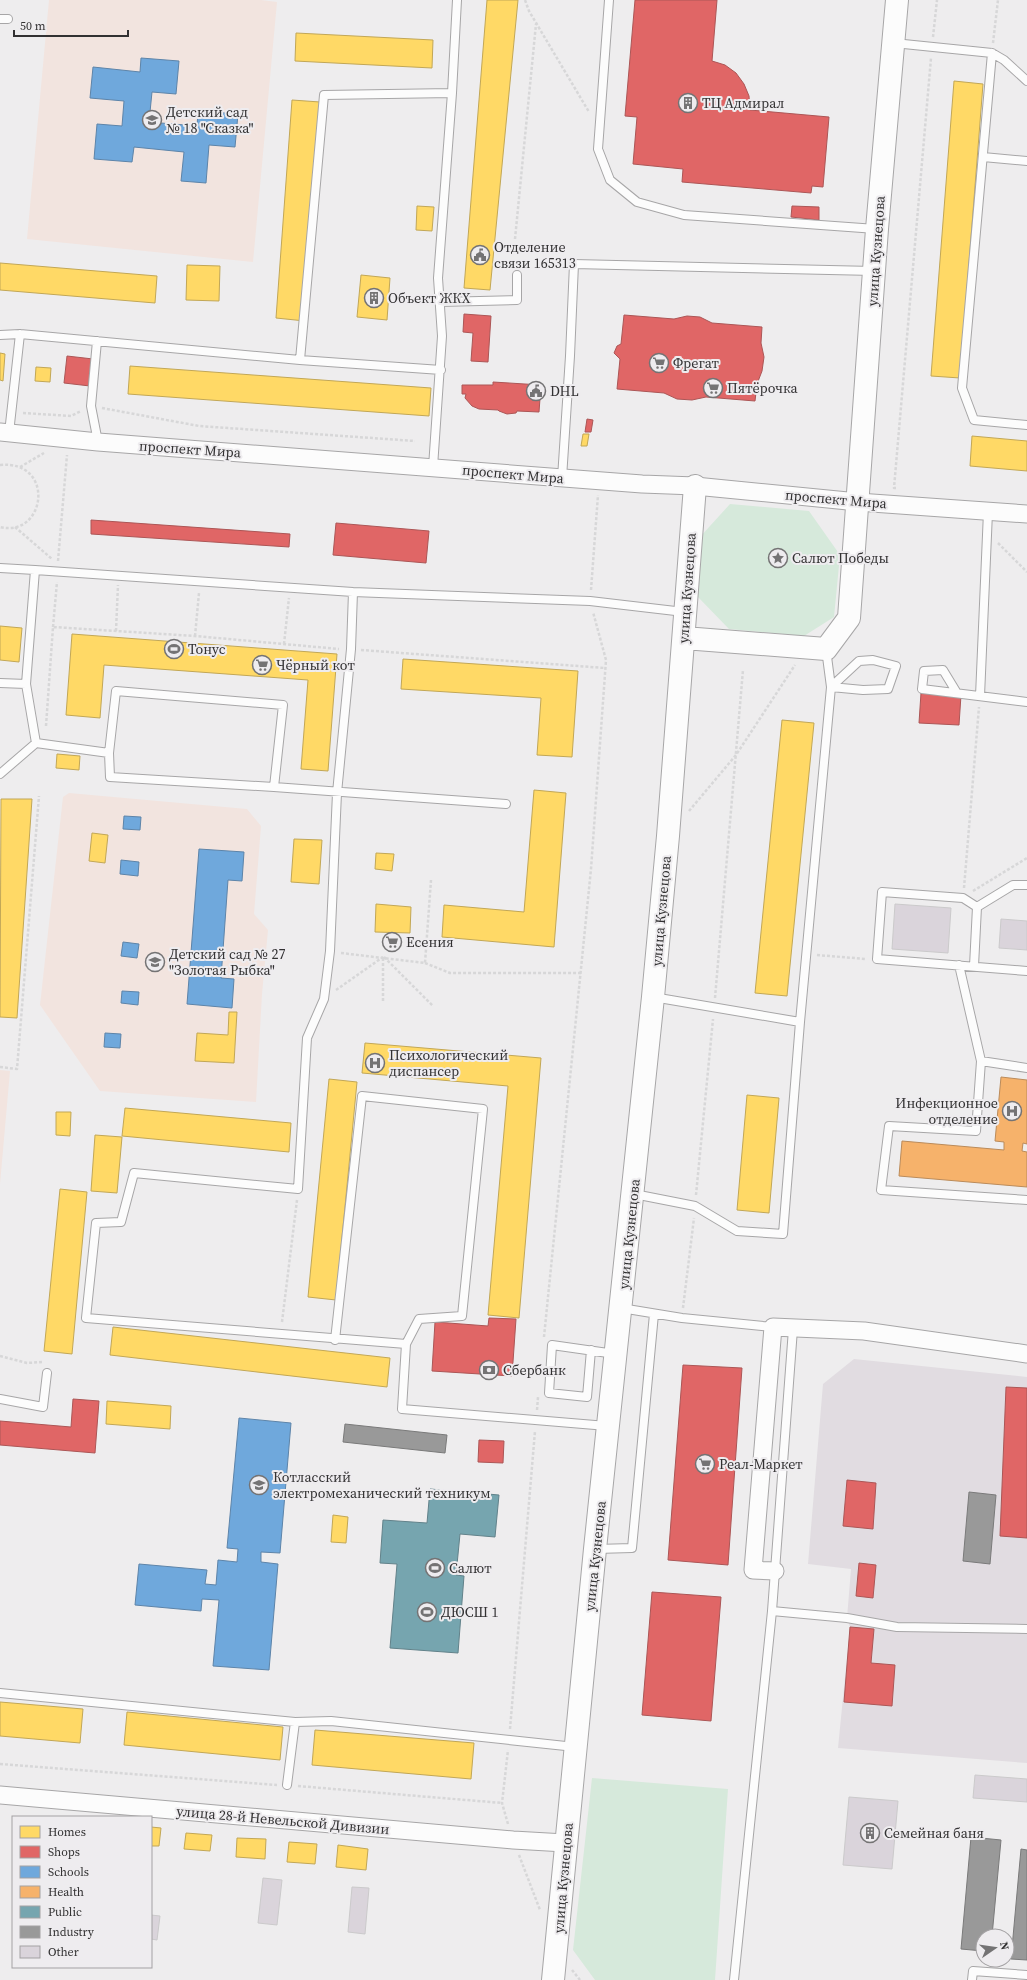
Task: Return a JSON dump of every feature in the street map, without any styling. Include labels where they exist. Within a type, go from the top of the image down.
[{"type":"street","name":"улица Кузнецова","points":[[816,648],[849,618],[877,229],[897,0]]},
{"type":"street","name":"проспект Мира","points":[[4,432],[98,442],[562,478],[695,486],[858,502],[1027,514]]},
{"type":"street","name":"улица Кузнецова","points":[[553,1980],[565,1843],[653,997],[684,638],[695,486]]},
{"type":"street","points":[[684,638],[816,648]]},
{"type":"street","points":[[775,1571],[753,1570],[773,1327],[864,1331],[1027,1354]]},
{"type":"street","name":"улица 28-й Невельской Дивизии","points":[[0,1795],[513,1840],[565,1843]]},
{"type":"lane","points":[[433,467],[441,370],[442,336],[438,278],[452,93],[457,0]]},
{"type":"lane","points":[[609,0],[598,149],[610,180],[637,202],[684,215],[877,229]]},
{"type":"lane","points":[[893,43],[992,53],[1004,60],[1027,81]]},
{"type":"lane","points":[[992,53],[962,388],[974,420],[1027,425]]},
{"type":"lane","points":[[300,360],[324,95],[452,93]]},
{"type":"lane","points":[[983,157],[1027,161]]},
{"type":"lane","points":[[562,478],[574,264],[874,271]]},
{"type":"lane","points":[[439,302],[517,300],[517,275]]},
{"type":"lane","points":[[0,335],[20,334],[300,360],[441,370]]},
{"type":"lane","points":[[4,432],[11,412],[20,334]]},
{"type":"lane","points":[[97,341],[91,406],[98,442]]},
{"type":"lane","points":[[980,696],[988,512]]},
{"type":"lane","points":[[0,568],[353,592],[590,601],[685,612]]},
{"type":"lane","points":[[35,570],[26,684],[36,743]]},
{"type":"lane","points":[[353,592],[351,650],[337,792],[330,951],[324,999],[307,1038],[298,1189],[134,1173],[121,1222],[96,1223],[86,1318],[335,1340],[406,1344]]},
{"type":"lane","points":[[633,1194],[695,1206],[737,1231],[783,1234],[800,1022],[831,687],[816,648]]},
{"type":"lane","points":[[873,660],[896,666],[888,689],[863,690],[831,687],[859,661],[873,660]]},
{"type":"lane","points":[[0,683],[26,684]]},
{"type":"lane","points":[[274,787],[284,705],[116,691],[109,753],[110,777],[506,804]]},
{"type":"lane","points":[[957,693],[1027,702]]},
{"type":"lane","points":[[0,774],[36,743],[109,753]]},
{"type":"lane","points":[[977,907],[1013,885],[1027,886]]},
{"type":"lane","points":[[977,907],[963,898],[882,892],[877,960],[1027,971]]},
{"type":"lane","points":[[974,966],[977,907]]},
{"type":"lane","points":[[959,965],[981,1061],[976,1131],[889,1126],[881,1190],[1027,1200]]},
{"type":"lane","points":[[653,997],[800,1022]]},
{"type":"lane","points":[[981,1061],[1027,1068]]},
{"type":"lane","points":[[335,1340],[362,1096],[483,1109],[462,1316],[419,1319],[406,1344],[402,1409],[609,1426]]},
{"type":"lane","points":[[620,1307],[654,1314],[773,1327]]},
{"type":"lane","points":[[595,1549],[632,1548],[654,1314]]},
{"type":"lane","points":[[734,1980],[772,1611],[793,1329]]},
{"type":"lane","points":[[591,1350],[587,1397],[549,1393],[552,1346],[591,1350],[616,1355]]},
{"type":"lane","points":[[0,1398],[43,1407],[47,1373]]},
{"type":"lane","points":[[772,1611],[847,1618],[896,1627],[1027,1628]]},
{"type":"lane","points":[[0,1693],[295,1722],[331,1721],[576,1747]]},
{"type":"lane","points":[[286,1785],[295,1722]]},
{"type":"lane","points":[[972,1980],[973,1971],[1027,1975]]},
{"type":"path","points":[[525,0],[536,24],[599,130]]},
{"type":"path","points":[[902,489],[894,488],[932,47],[938,0]]},
{"type":"path","points":[[992,53],[998,0]]},
{"type":"path","points":[[515,239],[536,24]]},
{"type":"path","points":[[11,412],[71,416],[91,406],[199,426],[415,441]]},
{"type":"path","points":[[14,527],[58,564],[71,416]]},
{"type":"path","points":[[0,465],[20,467],[28,472],[35,480],[39,499],[37,508],[32,517],[24,523],[14,527],[0,527]]},
{"type":"path","points":[[544,1341],[582,973],[592,861],[606,660],[590,601],[599,480]]},
{"type":"path","points":[[986,531],[1027,572]]},
{"type":"path","points":[[45,744],[58,571]]},
{"type":"path","points":[[116,631],[118,577]]},
{"type":"path","points":[[195,636],[200,582]]},
{"type":"path","points":[[284,644],[290,588]]},
{"type":"path","points":[[53,627],[195,636],[351,650],[605,668]]},
{"type":"path","points":[[688,813],[736,755],[816,648]]},
{"type":"path","points":[[340,657],[341,649]]},
{"type":"path","points":[[963,898],[980,696]]},
{"type":"path","points":[[0,1067],[17,1069],[39,796]]},
{"type":"path","points":[[963,898],[1027,858]]},
{"type":"path","points":[[425,963],[431,880]]},
{"type":"path","points":[[330,951],[425,963],[450,973],[582,973]]},
{"type":"path","points":[[806,955],[877,960]]},
{"type":"path","points":[[324,999],[383,957]]},
{"type":"path","points":[[383,957],[383,1001]]},
{"type":"path","points":[[383,957],[433,1006]]},
{"type":"path","points":[[281,1335],[298,1189]]},
{"type":"path","points":[[0,1356],[27,1363],[46,1362]]},
{"type":"path","points":[[538,1396],[509,1740],[502,1803],[513,1840],[542,1912]]},
{"type":"path","points":[[0,1764],[286,1785],[502,1803]]},
{"type":"path","points":[[556,1948],[580,1980]]},
{"type":"shaded area","name":"Детский сад № 18 \"Сказка\"","points":[[49,0],[261,0],[277,2],[253,262],[27,239]]},
{"type":"shaded area","name":"Детский сад № 27 \"Золотая Рыбка\"","points":[[69,793],[247,809],[261,826],[254,914],[268,930],[262,994],[256,1102],[100,1091],[40,1005],[63,797]]},
{"type":"shaded area","points":[[0,1070],[10,1071],[0,1184]]},
{"type":"shaded area","points":[[854,1359],[1027,1377],[1027,1763],[838,1748],[850,1627],[847,1618],[851,1569],[808,1564],[823,1384]]},
{"type":"green space","points":[[730,504],[809,511],[840,555],[834,617],[804,636],[729,629],[697,596],[700,537]]},
{"type":"green space","points":[[592,1778],[728,1789],[715,1980],[595,1980],[573,1950]]},
{"type":"building: Homes","points":[[487,0],[518,0],[490,290],[464,288]]},
{"type":"building: Homes","points":[[296,33],[433,40],[432,68],[295,61]]},
{"type":"building: Homes","points":[[954,81],[983,84],[960,378],[931,376]]},
{"type":"building: Homes","points":[[292,100],[320,102],[305,321],[276,318]]},
{"type":"building: Homes","points":[[417,206],[434,207],[432,231],[416,230]]},
{"type":"building: Homes","points":[[0,263],[157,276],[155,303],[0,290]]},
{"type":"building: Homes","points":[[187,265],[220,266],[219,301],[186,300]]},
{"type":"building: Homes","name":"Объект ЖКХ","points":[[361,275],[390,278],[387,320],[357,317]]},
{"type":"building: Homes","points":[[0,353],[5,354],[3,381],[0,380]]},
{"type":"building: Homes","points":[[130,366],[431,388],[429,416],[128,394]]},
{"type":"building: Homes","points":[[36,367],[51,368],[50,382],[35,381]]},
{"type":"building: Homes","points":[[583,434],[589,434],[587,446],[581,446]]},
{"type":"building: Homes","points":[[972,436],[1027,441],[1027,471],[970,466]]},
{"type":"building: Homes","points":[[0,626],[22,628],[19,662],[0,660]]},
{"type":"building: Homes","points":[[72,634],[337,654],[328,771],[301,769],[308,680],[104,665],[100,718],[66,715]]},
{"type":"building: Homes","points":[[403,659],[578,671],[572,757],[537,755],[541,698],[401,689]]},
{"type":"building: Homes","points":[[782,720],[814,723],[787,996],[755,993]]},
{"type":"building: Homes","points":[[57,754],[80,756],[79,770],[56,768]]},
{"type":"building: Homes","points":[[534,790],[566,793],[554,947],[442,937],[444,905],[524,912]]},
{"type":"building: Homes","points":[[1,799],[32,799],[17,1018],[0,1017]]},
{"type":"building: Homes","points":[[92,833],[108,835],[105,863],[89,861]]},
{"type":"building: Homes","points":[[294,839],[322,840],[319,884],[291,882]]},
{"type":"building: Homes","points":[[376,853],[394,854],[392,871],[375,869]]},
{"type":"building: Homes","points":[[376,904],[411,907],[410,933],[375,932]]},
{"type":"building: Homes","points":[[229,1012],[237,1012],[234,1063],[195,1061],[197,1033],[228,1035]]},
{"type":"building: Homes","points":[[365,1043],[541,1058],[519,1318],[488,1315],[508,1086],[362,1073]]},
{"type":"building: Homes","points":[[329,1079],[357,1082],[336,1300],[308,1297]]},
{"type":"building: Homes","points":[[747,1095],[779,1098],[769,1213],[737,1210]]},
{"type":"building: Homes","points":[[125,1108],[291,1123],[289,1152],[122,1136]]},
{"type":"building: Homes","points":[[56,1112],[71,1112],[70,1136],[56,1135]]},
{"type":"building: Homes","points":[[95,1135],[122,1137],[117,1193],[91,1191]]},
{"type":"building: Homes","points":[[60,1189],[87,1192],[72,1354],[44,1351]]},
{"type":"building: Homes","points":[[113,1327],[390,1358],[387,1387],[110,1355]]},
{"type":"building: Homes","points":[[107,1401],[171,1406],[170,1429],[106,1424]]},
{"type":"building: Homes","points":[[333,1515],[348,1517],[346,1543],[331,1542]]},
{"type":"building: Homes","points":[[0,1702],[83,1709],[80,1743],[0,1736]]},
{"type":"building: Homes","points":[[127,1712],[283,1727],[280,1760],[124,1745]]},
{"type":"building: Homes","points":[[315,1730],[474,1743],[471,1779],[312,1765]]},
{"type":"building: Homes","points":[[152,1827],[161,1828],[159,1846],[152,1846]]},
{"type":"building: Homes","points":[[186,1833],[212,1835],[210,1851],[184,1849]]},
{"type":"building: Homes","points":[[237,1838],[266,1839],[265,1859],[236,1857]]},
{"type":"building: Homes","points":[[289,1842],[317,1844],[315,1864],[287,1862]]},
{"type":"building: Homes","points":[[338,1845],[368,1849],[366,1870],[336,1867]]},
{"type":"building: Shops","name":"ТЦ Адмирал","points":[[635,0],[717,0],[712,61],[725,65],[736,73],[744,84],[749,96],[750,110],[829,117],[823,187],[812,186],[811,193],[682,182],[683,169],[633,164],[637,117],[625,116]]},
{"type":"building: Shops","points":[[792,206],[819,207],[819,220],[791,217]]},
{"type":"building: Shops","points":[[464,314],[491,316],[488,362],[471,361],[473,333],[463,332]]},
{"type":"building: Shops","points":[[624,315],[674,319],[687,316],[700,317],[712,323],[762,327],[761,343],[764,357],[762,371],[757,384],[755,401],[706,397],[692,400],[677,399],[664,393],[617,389],[620,359],[614,353],[617,346],[621,344]]},
{"type":"building: Shops","points":[[67,356],[93,359],[90,386],[64,383]]},
{"type":"building: Shops","points":[[493,382],[541,385],[539,412],[517,411],[516,413],[507,414],[498,410],[479,409],[472,406],[465,398],[466,394],[462,394],[462,385],[493,385]]},
{"type":"building: Shops","points":[[587,419],[593,420],[591,432],[585,432]]},
{"type":"building: Shops","points":[[91,520],[290,534],[289,547],[91,534]]},
{"type":"building: Shops","points":[[336,523],[429,531],[426,563],[333,555]]},
{"type":"building: Shops","points":[[921,693],[961,695],[959,725],[919,723]]},
{"type":"building: Shops","points":[[489,1318],[516,1319],[512,1376],[432,1371],[435,1322],[488,1326]]},
{"type":"building: Shops","name":"Реал-Маркет","points":[[683,1365],[742,1368],[728,1565],[668,1560]]},
{"type":"building: Shops","points":[[1006,1387],[1027,1388],[1027,1538],[1000,1536]]},
{"type":"building: Shops","points":[[73,1399],[99,1401],[95,1453],[0,1445],[0,1421],[71,1427]]},
{"type":"building: Shops","points":[[479,1440],[504,1441],[503,1463],[478,1462]]},
{"type":"building: Shops","points":[[847,1480],[876,1483],[873,1529],[843,1526]]},
{"type":"building: Shops","points":[[859,1563],[876,1565],[873,1598],[856,1596]]},
{"type":"building: Shops","points":[[652,1592],[721,1597],[711,1721],[642,1715]]},
{"type":"building: Shops","points":[[850,1627],[874,1629],[871,1663],[895,1665],[892,1706],[844,1702]]},
{"type":"building: Schools","points":[[141,58],[179,61],[176,94],[152,92],[149,122],[197,126],[198,111],[238,114],[235,147],[209,145],[206,183],[181,181],[184,152],[134,147],[132,162],[94,159],[97,124],[122,126],[124,101],[90,98],[93,67],[140,72]]},
{"type":"building: Schools","points":[[124,816],[141,817],[140,830],[123,829]]},
{"type":"building: Schools","points":[[199,849],[244,852],[242,881],[228,880],[221,978],[234,979],[232,1008],[187,1004]]},
{"type":"building: Schools","points":[[121,860],[139,862],[138,876],[120,874]]},
{"type":"building: Schools","points":[[123,942],[139,944],[137,958],[121,956]]},
{"type":"building: Schools","points":[[122,991],[139,992],[138,1005],[121,1003]]},
{"type":"building: Schools","points":[[105,1033],[121,1034],[120,1048],[104,1047]]},
{"type":"building: Schools","name":"Котласский электромеханический техникум","points":[[239,1418],[291,1423],[280,1553],[261,1552],[261,1562],[278,1564],[269,1670],[213,1666],[219,1600],[202,1599],[201,1611],[135,1605],[139,1564],[207,1570],[205,1584],[216,1585],[218,1560],[237,1562],[238,1549],[227,1548]]},
{"type":"building: Health","name":"Инфекционное отделение","points":[[1001,1077],[1027,1080],[1027,1144],[1023,1143],[1022,1151],[1027,1152],[1027,1187],[899,1176],[902,1141],[1004,1150],[1004,1142],[995,1141]]},
{"type":"building: Public","points":[[430,1489],[499,1495],[495,1537],[460,1534],[456,1575],[464,1576],[458,1653],[390,1648],[397,1564],[380,1563],[383,1520],[427,1523]]},
{"type":"building: Industry","points":[[345,1424],[447,1435],[445,1453],[343,1442]]},
{"type":"building: Industry","points":[[969,1492],[996,1495],[990,1564],[963,1561]]},
{"type":"building: Industry","points":[[971,1837],[1001,1840],[993,1928],[975,1928],[975,1950],[961,1949]]},
{"type":"building: Industry","points":[[1021,1849],[1027,1850],[1027,1960],[1015,1959],[1014,1928]]},
{"type":"building: Other","points":[[895,904],[951,908],[948,953],[892,949]]},
{"type":"building: Other","points":[[1001,919],[1027,921],[1027,950],[999,948]]},
{"type":"building: Other","points":[[975,1775],[1027,1779],[1027,1802],[973,1798]]},
{"type":"building: Other","name":"Семейная баня","points":[[849,1797],[898,1801],[892,1869],[843,1865]]},
{"type":"building: Other","points":[[263,1878],[282,1880],[277,1925],[258,1923]]},
{"type":"building: Other","points":[[352,1887],[369,1888],[365,1934],[348,1932]]},
{"type":"building: Other","points":[[152,1915],[160,1916],[157,1940],[152,1939]]},
{"type":"place","name":"ТЦ Адмирал","points":[[688,103]]},
{"type":"place","name":"Детский сад № 18 \"Сказка\"","points":[[152,120]]},
{"type":"place","name":"Отделение связи 165313","points":[[480,255]]},
{"type":"place","name":"Объект ЖКХ","points":[[374,298]]},
{"type":"place","name":"Фрегат","points":[[659,363]]},
{"type":"place","name":"Пятёрочка","points":[[713,388]]},
{"type":"place","name":"DHL","points":[[536,391]]},
{"type":"place","name":"Салют Победы","points":[[778,558]]},
{"type":"place","name":"Тонус","points":[[174,649]]},
{"type":"place","name":"Чёрный кот","points":[[262,665]]},
{"type":"place","name":"Есения","points":[[392,942]]},
{"type":"place","name":"Детский сад № 27 \"Золотая Рыбка\"","points":[[155,962]]},
{"type":"place","name":"Психологический диспансер","points":[[375,1063]]},
{"type":"place","name":"Инфекционное отделение","points":[[1012,1111]]},
{"type":"place","name":"Сбербанк","points":[[489,1370]]},
{"type":"place","name":"Реал-Маркет","points":[[705,1464]]},
{"type":"place","name":"Котласский электромеханический техникум","points":[[259,1485]]},
{"type":"place","name":"Салют","points":[[435,1568]]},
{"type":"place","name":"ДЮСШ 1","points":[[427,1612]]},
{"type":"place","name":"Семейная баня","points":[[870,1833]]}]
